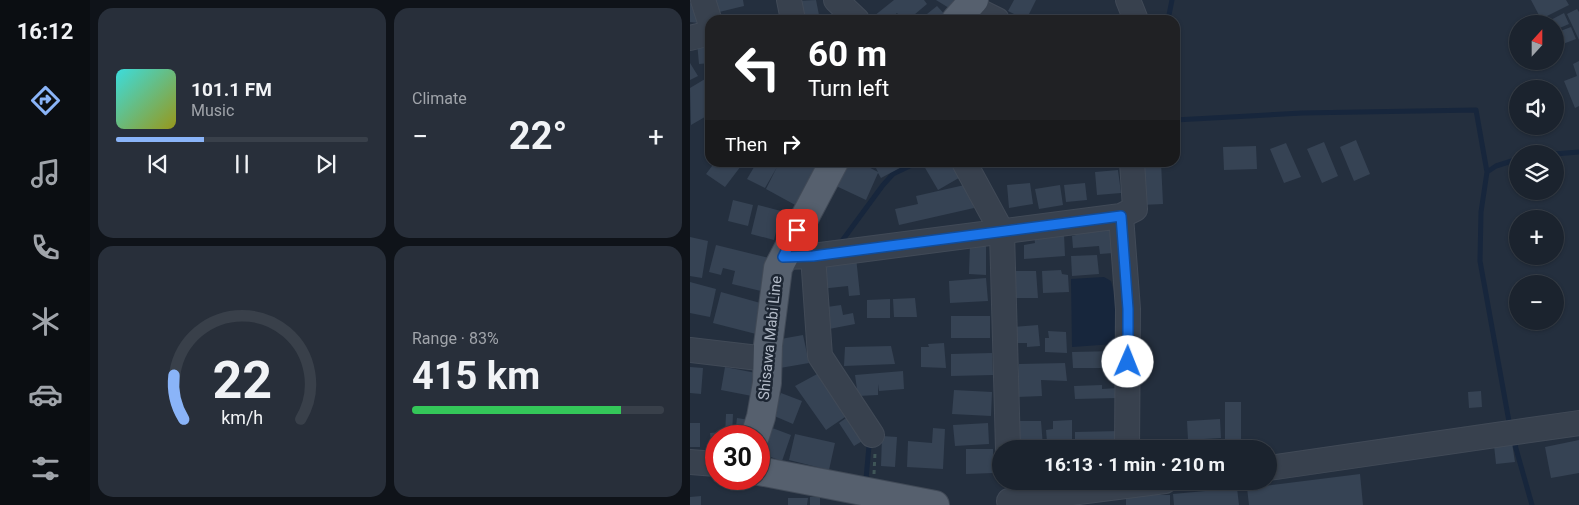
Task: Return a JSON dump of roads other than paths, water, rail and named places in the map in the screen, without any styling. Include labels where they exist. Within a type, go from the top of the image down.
[{"type":"main road","name":"Shisawa Mabi Line","points":[[758,425],[767,383],[767,359],[774,285],[778,268],[831,167]]},
{"type":"main road","points":[[770,474],[877,498],[935,505]]},
{"type":"street","points":[[703,0],[708,15]]},
{"type":"street","points":[[789,0],[792,15]]},
{"type":"street","points":[[836,0],[852,15]]},
{"type":"street","points":[[1128,0],[1134,15]]},
{"type":"street","points":[[966,9],[983,15]]},
{"type":"street","points":[[690,38],[705,34]]},
{"type":"street","points":[[967,167],[1002,232],[1008,440]]},
{"type":"street","points":[[783,257],[813,256],[1121,216],[1135,208],[1132,167]]},
{"type":"street","points":[[1121,216],[1128,309],[1127,440]]},
{"type":"street","points":[[813,256],[820,356],[872,435]]},
{"type":"street","points":[[690,350],[767,359]]},
{"type":"street","points":[[1277,467],[1579,423]]},
{"type":"street","points":[[690,462],[705,463]]},
{"type":"street","points":[[1009,496],[1068,490]]},
{"type":"water","points":[[1104,277],[1111,281],[1122,322],[1114,344],[1072,347],[1071,279]]},
{"type":"waterway","points":[[1169,15],[1172,0]]},
{"type":"waterway","points":[[1180,120],[1302,113],[1476,110],[1487,172]]},
{"type":"waterway","points":[[1564,153],[1579,152]]},
{"type":"waterway","points":[[1509,162],[1496,166],[1487,172],[1481,212],[1480,261],[1510,427]]},
{"type":"waterway","points":[[839,245],[883,185],[893,174],[908,167]]},
{"type":"waterway","points":[[1513,438],[1532,505]]},
{"type":"waterway","points":[[867,441],[869,446],[866,479],[868,479]]}]
